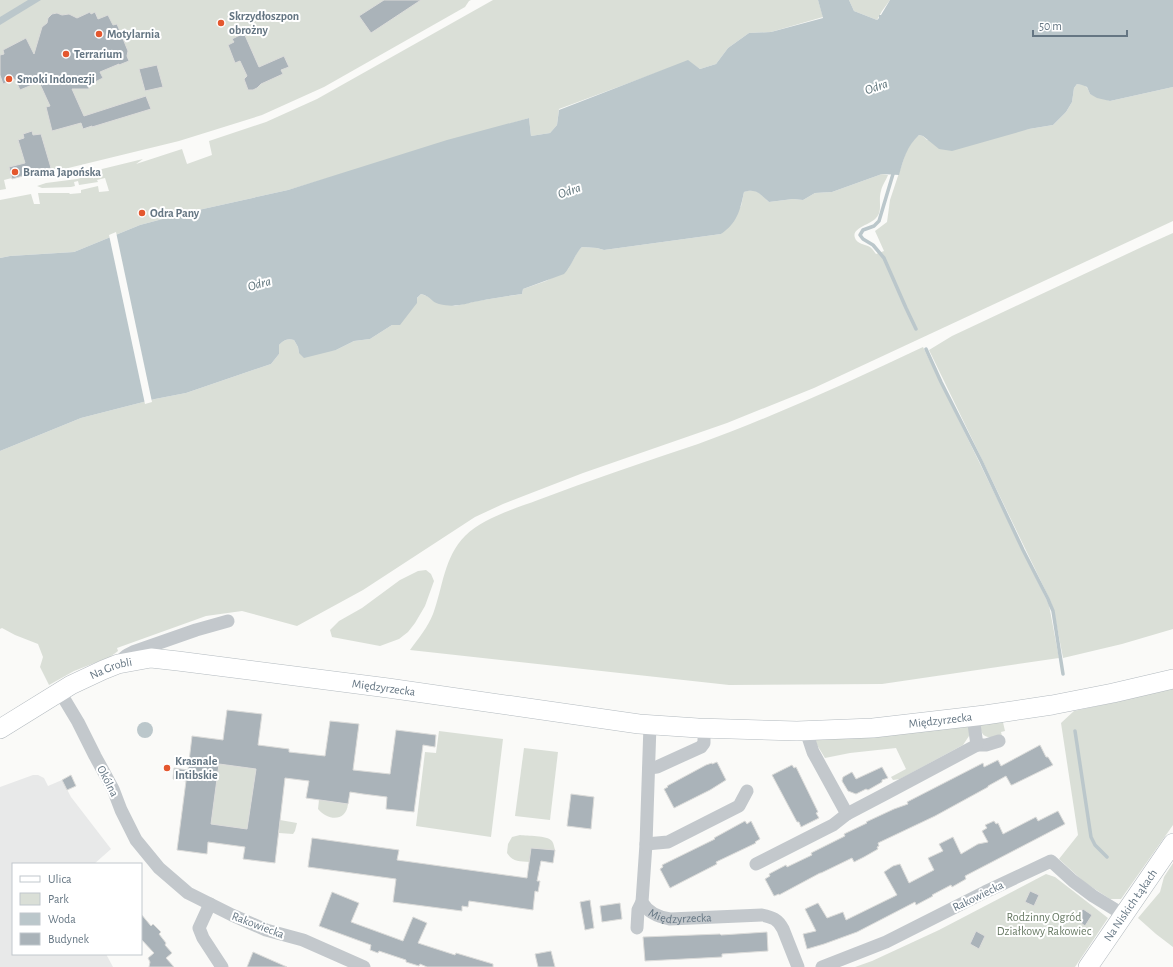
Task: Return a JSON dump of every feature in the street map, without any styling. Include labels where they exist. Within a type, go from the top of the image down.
[{"type":"street","name":"Na Grobli","points":[[0,729],[60,692],[95,673],[118,664],[133,652],[196,630],[228,621]]},
{"type":"street","name":"Międzyrzecka","points":[[118,664],[151,658],[178,660],[650,725],[806,732],[873,728],[973,717],[1052,706],[1173,679]]},
{"type":"street","name":"Okólna","points":[[60,692],[78,722],[113,790],[136,840],[159,868]]},
{"type":"street","points":[[973,717],[977,745]]},
{"type":"street","name":"Międzyrzecka","points":[[650,725],[646,844],[642,902],[652,914],[670,919],[762,915],[776,919],[783,928],[798,967]]},
{"type":"street","points":[[649,768],[657,767],[701,747],[704,743],[704,728]]},
{"type":"street","points":[[806,732],[814,752],[847,814]]},
{"type":"street","points":[[756,864],[833,825],[847,814],[977,745],[986,745],[1000,741]]},
{"type":"street","points":[[646,844],[668,842],[739,806],[747,791]]},
{"type":"street","name":"Na Niskich Łąkach","points":[[1088,967],[1173,843]]},
{"type":"street","name":"Rakowiecka","points":[[822,967],[886,942],[985,892],[1051,861],[1073,881],[1093,896],[1124,915]]},
{"type":"street","name":"Rakowiecka","points":[[159,868],[188,892],[232,915],[266,930],[303,940],[364,967]]},
{"type":"street","points":[[637,928],[638,910],[642,902]]},
{"type":"street","points":[[210,904],[199,928],[203,938],[222,967]]},
{"type":"shaded area","points":[[33,775],[38,775],[44,778],[48,786],[62,780],[71,797],[111,849],[95,863],[12,863],[12,955],[107,955],[113,967],[0,967],[0,787]]},
{"type":"green space","points":[[0,0],[471,0],[465,7],[324,87],[262,115],[179,141],[52,172],[50,168],[4,180],[6,189],[0,190]]},
{"type":"green space","points":[[493,0],[818,0],[823,17],[771,32],[749,33],[728,48],[716,64],[700,69],[688,61],[559,109],[557,125],[550,133],[531,136],[529,118],[288,190],[185,213],[140,225],[74,252],[0,258],[0,200],[31,194],[34,204],[40,204],[38,193],[81,193],[81,190],[98,186],[99,192],[109,191],[105,178],[97,180],[98,182],[79,185],[78,181],[74,182],[75,186],[71,187],[42,188],[37,186],[46,183],[77,179],[96,174],[102,169],[143,159],[136,164],[182,149],[187,164],[212,155],[209,141],[266,122],[317,99]]},
{"type":"green space","points":[[849,0],[890,0],[877,20],[854,11]]},
{"type":"green space","points":[[1077,84],[1086,86],[1090,94],[1110,101],[1173,87],[1173,221],[814,388],[727,423],[583,473],[503,504],[475,517],[363,590],[297,626],[242,611],[206,616],[117,648],[118,651],[110,657],[74,671],[49,685],[40,667],[43,657],[38,644],[2,628],[0,629],[0,451],[81,418],[155,399],[186,393],[271,364],[279,354],[279,345],[289,339],[294,340],[298,347],[299,353],[336,350],[354,341],[370,339],[392,325],[421,294],[455,306],[522,294],[523,289],[546,281],[568,269],[578,251],[582,247],[604,250],[721,234],[741,206],[744,192],[748,191],[758,192],[769,202],[793,199],[803,200],[815,193],[832,192],[882,174],[888,175],[881,191],[880,209],[878,215],[876,218],[858,229],[855,235],[857,242],[870,247],[876,254],[884,251],[875,231],[887,222],[890,200],[906,152],[913,140],[919,135],[923,136],[927,140],[1053,125],[1066,112],[1072,102],[1074,88]]},
{"type":"green space","points":[[1173,233],[1173,629],[1122,644],[1063,658],[1051,602],[929,350],[952,336]]},
{"type":"green space","points":[[923,347],[1049,605],[1059,658],[882,684],[729,685],[410,650],[423,633],[431,619],[448,563],[458,544],[465,536],[481,524],[519,507],[698,444],[755,422],[840,386]]},
{"type":"green space","points":[[426,570],[431,574],[434,581],[425,606],[408,632],[399,639],[380,646],[332,637],[330,630],[339,621],[362,608],[400,580],[418,571]]},
{"type":"green space","points":[[1173,688],[1173,825],[1121,899],[1110,899],[1084,882],[1059,859],[1078,835],[1061,723],[1074,711]]},
{"type":"green space","points":[[1002,718],[1005,731],[1001,732],[1002,736],[984,736],[980,725]]},
{"type":"green space","points":[[965,724],[969,727],[969,736],[963,745],[900,779],[893,780],[891,777],[906,769],[896,748],[850,753],[825,758],[814,740]]},
{"type":"green space","points":[[439,731],[503,739],[491,837],[416,826],[425,752],[436,753]]},
{"type":"green space","points":[[524,748],[558,752],[550,820],[515,816]]},
{"type":"green space","points":[[219,764],[256,769],[247,829],[211,824]]},
{"type":"green space","points":[[319,800],[348,804],[347,810],[340,817],[336,818],[327,816],[318,809]]},
{"type":"green space","points":[[280,820],[297,823],[293,834],[279,833]]},
{"type":"green space","points":[[520,835],[549,839],[553,842],[555,850],[531,848],[530,862],[514,860],[507,853],[508,844],[512,837]]},
{"type":"green space","points":[[1173,863],[1173,947],[1138,918],[1160,892],[1164,877]]},
{"type":"green space","name":"Rodzinny Ogród Działkowy Rakowiec","points":[[1046,874],[1055,877],[1108,918],[1075,967],[855,967],[872,961],[939,930]]},
{"type":"water","points":[[28,0],[41,0],[0,25],[0,17]]},
{"type":"water","name":"Odra","points":[[818,0],[849,0],[854,11],[877,20],[890,0],[1173,0],[1173,87],[1110,101],[1097,98],[1090,94],[1087,87],[1077,84],[1074,88],[1072,102],[1066,112],[1053,125],[1029,129],[952,151],[939,149],[923,136],[919,135],[908,149],[899,175],[882,174],[832,192],[815,193],[803,200],[793,199],[769,202],[755,191],[744,192],[737,216],[731,225],[721,234],[604,250],[582,247],[564,274],[523,289],[522,294],[450,306],[436,303],[427,296],[421,294],[417,298],[417,303],[400,325],[392,325],[370,339],[354,341],[336,350],[304,358],[299,353],[298,347],[294,340],[289,339],[279,345],[279,354],[271,364],[186,393],[155,399],[81,418],[0,451],[0,258],[74,252],[140,225],[185,213],[288,190],[447,140],[529,118],[531,136],[550,133],[557,125],[559,110],[688,60],[700,69],[716,64],[728,48],[749,33],[771,32],[823,18]]},
{"type":"water","points":[[145,722],[151,724],[153,730],[151,736],[145,738],[139,736],[137,730],[139,724]]},
{"type":"pier","points":[[116,232],[152,402],[145,404],[109,235]]},
{"type":"building","points":[[384,0],[421,0],[371,33],[359,16]]},
{"type":"building","name":"Terrarium","points":[[90,12],[91,14],[95,12],[98,19],[108,15],[113,25],[117,24],[128,51],[127,56],[129,61],[100,72],[103,78],[89,85],[89,89],[72,89],[84,116],[146,96],[151,109],[83,129],[81,123],[52,131],[46,107],[50,106],[39,82],[20,90],[15,79],[3,84],[0,75],[0,55],[4,54],[3,50],[26,38],[34,54],[42,27],[47,23],[48,18],[52,14],[69,14],[77,18]]},
{"type":"building","points":[[244,33],[259,67],[284,56],[289,67],[281,70],[283,74],[261,84],[253,90],[248,90],[244,79],[247,76],[240,61],[235,63],[228,45],[234,42],[232,39]]},
{"type":"building","points":[[157,65],[163,87],[145,91],[139,69]]},
{"type":"building","points":[[32,131],[33,135],[41,134],[51,168],[12,179],[9,167],[25,163],[18,140],[24,138],[23,134]]},
{"type":"building","points":[[227,710],[262,714],[258,745],[289,749],[289,752],[325,756],[330,721],[359,724],[353,770],[390,774],[396,730],[436,735],[435,747],[423,745],[414,812],[386,809],[387,797],[350,792],[348,804],[306,798],[309,781],[285,778],[275,863],[243,859],[245,847],[208,842],[207,854],[177,850],[186,781],[173,779],[174,768],[188,770],[192,736],[223,740]],"holes":[[[219,764],[256,769],[247,829],[211,824]]]},
{"type":"building","points":[[1040,745],[1046,757],[1048,757],[1053,765],[1012,785],[1006,776],[935,816],[878,843],[878,849],[864,857],[854,862],[852,858],[779,895],[774,896],[765,879],[770,876],[769,874],[786,865],[787,867],[812,855],[811,853],[845,836],[844,834],[867,823],[866,822],[908,804],[907,802],[983,763],[984,767],[998,760],[1001,766]]},
{"type":"building","points":[[717,762],[726,780],[710,790],[674,808],[664,789],[706,765]]},
{"type":"building","points":[[792,765],[794,768],[796,767],[818,812],[816,813],[819,818],[801,827],[772,775]]},
{"type":"building","points":[[882,767],[888,778],[882,780],[882,782],[868,790],[866,789],[856,794],[848,791],[842,781],[843,777],[852,772],[856,779]]},
{"type":"building","points":[[71,775],[76,786],[67,790],[62,780]]},
{"type":"building","points":[[571,794],[594,797],[591,829],[567,826]]},
{"type":"building","points":[[1058,811],[1065,824],[965,876],[966,879],[952,887],[951,885],[916,905],[915,902],[857,932],[807,949],[803,934],[816,931],[805,909],[818,903],[827,918],[843,912],[846,920],[897,895],[884,872],[893,866],[900,864],[909,883],[934,870],[928,858],[943,851],[939,844],[953,837],[961,854],[978,844],[988,842],[982,831],[987,828],[985,825],[994,821],[996,824],[998,823],[1003,834],[1036,817],[1038,821]]},
{"type":"building","points":[[745,821],[747,824],[751,821],[760,839],[755,842],[756,843],[716,862],[717,864],[670,888],[660,869],[663,867],[662,865],[715,839],[714,838]]},
{"type":"building","points":[[312,838],[399,850],[397,860],[527,878],[531,848],[555,850],[553,863],[541,861],[537,881],[540,881],[538,892],[535,891],[533,910],[469,901],[468,907],[462,906],[462,911],[393,902],[396,879],[308,867]]},
{"type":"building","points":[[1030,891],[1039,895],[1034,906],[1025,902]]},
{"type":"building","points":[[332,892],[359,903],[351,922],[403,941],[413,917],[427,923],[418,943],[455,955],[456,953],[493,964],[493,967],[427,967],[420,964],[419,966],[379,951],[378,953],[370,950],[371,945],[319,926]]},
{"type":"building","points":[[590,900],[594,928],[585,930],[580,902]]},
{"type":"building","points":[[620,903],[622,919],[602,922],[600,906]]},
{"type":"building","points":[[1083,909],[1092,915],[1085,926],[1076,919]]},
{"type":"building","points":[[142,915],[151,926],[153,924],[161,932],[159,934],[166,943],[165,945],[172,953],[166,958],[174,967],[149,967],[150,962],[148,958],[154,953],[142,940]]},
{"type":"building","points":[[976,931],[985,936],[979,949],[970,944]]},
{"type":"building","points":[[767,932],[768,951],[722,954],[722,957],[645,961],[643,937]]},
{"type":"building","points":[[551,951],[555,967],[538,967],[535,954]]},
{"type":"building","points":[[253,952],[287,967],[247,967]]},
{"type":"waterway","points":[[892,171],[893,174],[879,221],[874,226],[863,230],[860,235],[863,239],[873,245],[884,258],[916,329]]},
{"type":"waterway","points":[[926,349],[1048,599],[1053,611],[1063,674]]},
{"type":"waterway","points":[[1075,731],[1091,837],[1095,845],[1107,857]]},
{"type":"place","name":"Skrzydłoszpon obrożny","points":[[221,23]]},
{"type":"place","name":"Motylarnia","points":[[99,34]]},
{"type":"place","name":"Terrarium","points":[[66,54]]},
{"type":"place","name":"Smoki Indonezji","points":[[9,79]]},
{"type":"place","name":"Brama Japońska","points":[[15,172]]},
{"type":"place","name":"Odra Pany","points":[[142,213]]},
{"type":"place","name":"Krasnale Intibskie","points":[[167,768]]}]
